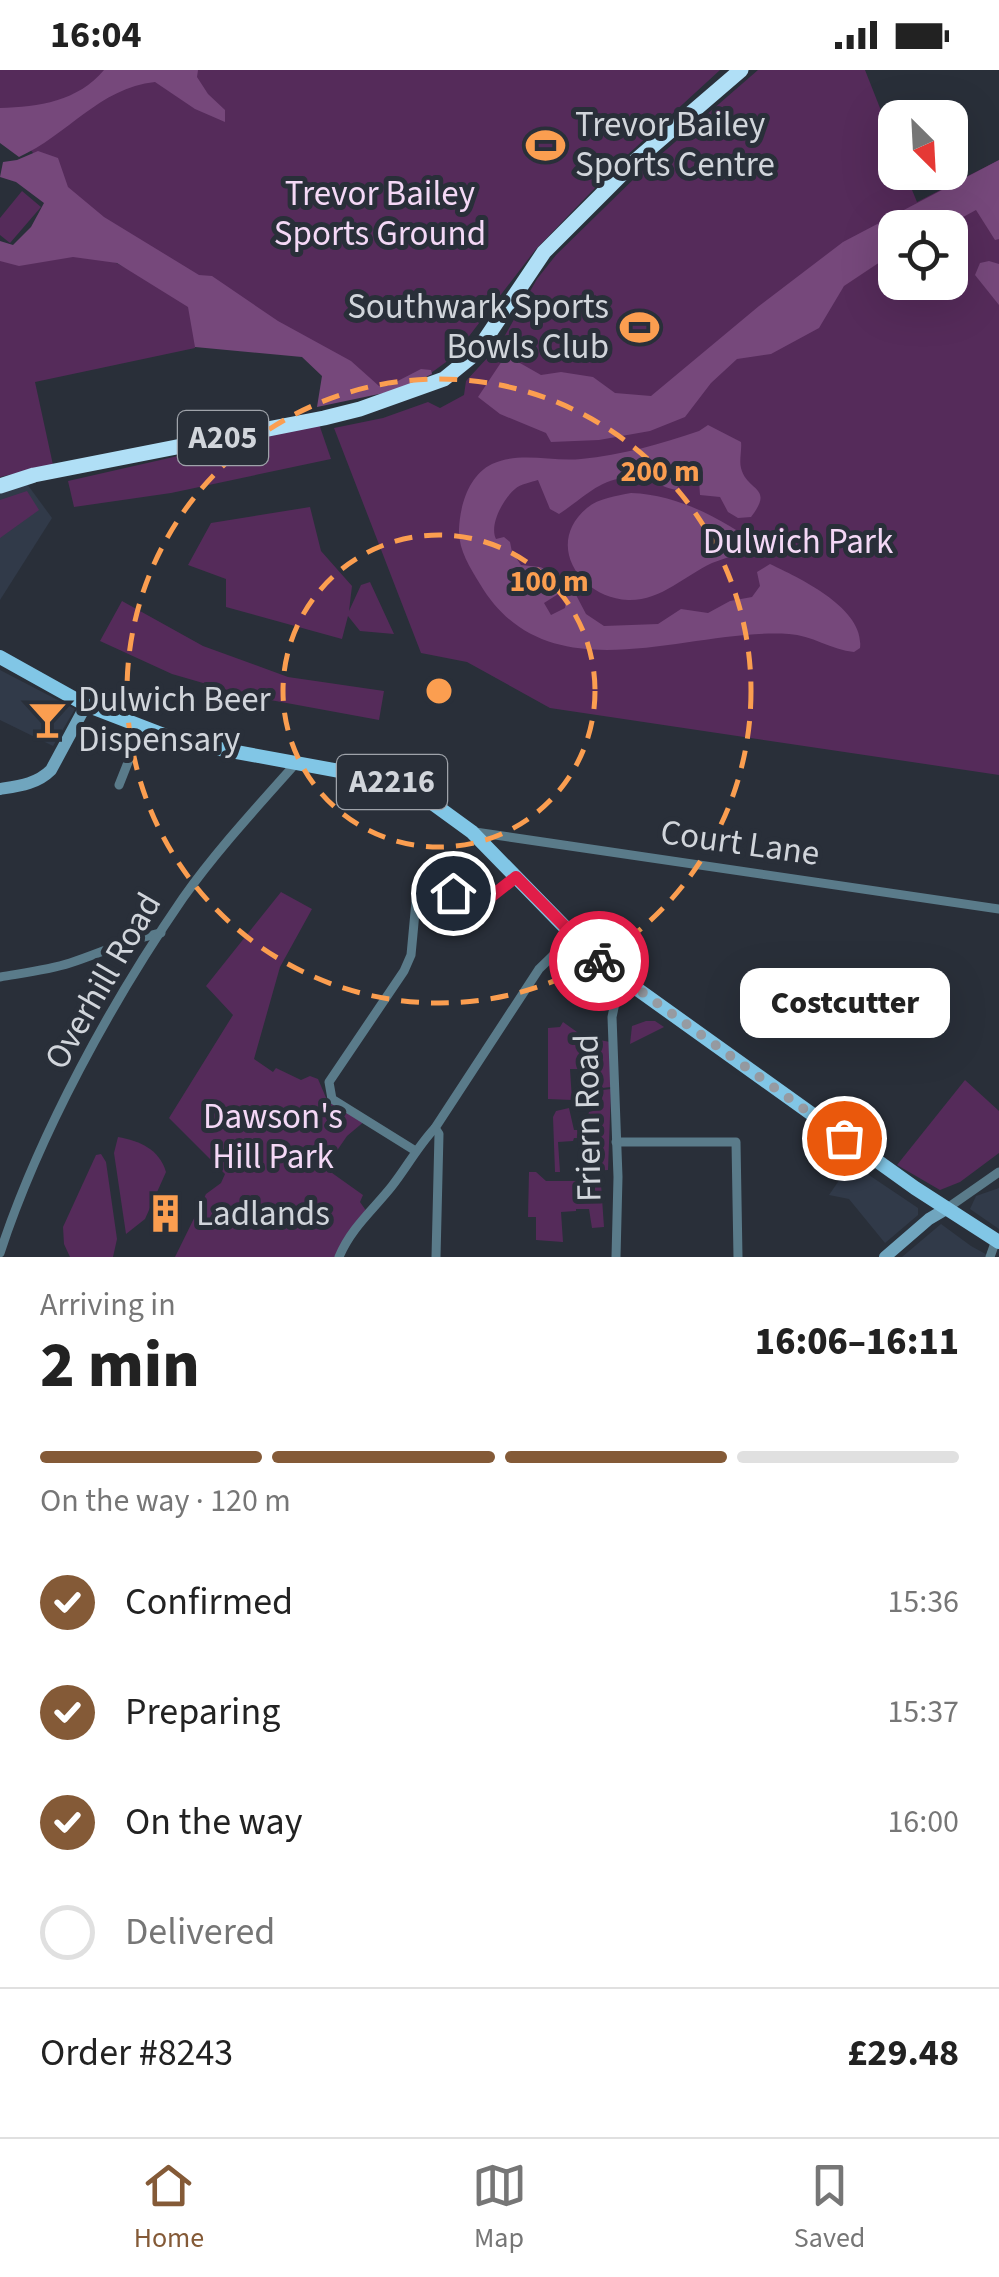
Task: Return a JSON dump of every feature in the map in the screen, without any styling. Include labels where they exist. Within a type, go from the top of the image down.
[{"type":"highway","name":"A205","points":[[0,486],[34,475],[324,418],[444,379],[476,352],[544,252],[634,162],[741,70]]},
{"type":"main road","name":"A2216","points":[[0,657],[86,705],[182,742],[388,780],[417,792],[472,832],[598,961],[946,1209],[998,1241]]},
{"type":"street","points":[[0,789],[44,777],[86,705]]},
{"type":"street","points":[[120,785],[142,727]]},
{"type":"street","name":"Overhill Road","points":[[0,1253],[28,1179],[78,1075],[161,933],[196,882],[297,762]]},
{"type":"street","name":"Court Lane","points":[[472,832],[999,909]]},
{"type":"street","points":[[414,1150],[332,1099],[329,1082],[404,971],[411,956],[417,891],[423,883],[433,881],[479,906],[516,877]]},
{"type":"street","points":[[0,978],[65,964],[161,933]]},
{"type":"street","points":[[339,1257],[360,1219],[392,1186],[414,1150],[435,1128],[539,969],[573,936]]},
{"type":"street","name":"Friern Road","points":[[616,1257],[612,1017],[616,1003],[633,985]]},
{"type":"street","points":[[435,1128],[439,1134],[436,1257]]},
{"type":"street","points":[[616,1142],[736,1142],[738,1257]]},
{"type":"street","points":[[885,1257],[999,1172]]},
{"type":"street","points":[[990,1257],[998,1241]]},
{"type":"shaded area","points":[[104,70],[198,70],[197,77],[208,94],[225,110],[225,122],[195,109],[155,82],[117,93],[19,157],[0,143],[0,108],[57,100],[82,89]]},
{"type":"shaded area","points":[[38,151],[58,158],[68,187],[104,217],[199,275],[212,276],[278,321],[351,361],[379,386],[388,386],[421,369],[431,370],[432,374],[398,390],[317,407],[322,376],[302,357],[195,347],[188,307],[117,263],[73,257],[19,266],[0,261],[0,241],[13,245],[31,227],[44,203],[16,182],[0,177],[3,162]]},
{"type":"shaded area","points":[[999,160],[999,239],[995,240],[976,210],[968,214],[968,210],[904,210],[942,190],[968,190],[968,176]]},
{"type":"shaded area","points":[[878,224],[878,263],[844,286],[819,328],[771,354],[737,359],[711,383],[685,417],[650,431],[599,440],[551,442],[546,433],[500,414],[478,397],[506,355],[541,375],[561,372],[593,377],[615,393],[651,396],[843,242]]},
{"type":"shaded area","points":[[980,263],[999,264],[999,305],[975,275]]},
{"type":"shaded area","points":[[708,425],[741,442],[741,468],[760,494],[751,517],[738,518],[728,512],[720,497],[700,495],[692,464],[681,471],[671,464],[654,475],[668,479],[680,476],[677,490],[646,480],[619,479],[599,486],[559,514],[550,509],[538,480],[520,486],[510,493],[498,512],[496,539],[504,537],[510,542],[521,565],[560,575],[563,591],[544,603],[551,615],[565,608],[566,597],[575,593],[586,614],[604,626],[658,624],[681,609],[708,613],[730,601],[752,597],[760,586],[757,572],[770,564],[813,586],[841,608],[859,633],[860,648],[846,651],[789,634],[622,650],[581,649],[543,639],[509,619],[480,584],[460,544],[459,529],[467,492],[484,469],[503,460],[525,457],[570,460],[611,455],[670,440]]},
{"type":"shaded area","points":[[27,484],[52,518],[0,600],[0,492]]},
{"type":"shaded area","points":[[631,493],[685,504],[765,549],[712,563],[651,596],[628,600],[611,597],[595,590],[573,567],[569,537],[574,522],[587,508]]},
{"type":"shaded area","points":[[0,670],[75,709],[53,746],[0,720]]},
{"type":"shaded area","points":[[851,1163],[918,1208],[918,1215],[885,1243],[849,1199],[829,1195]]},
{"type":"shaded area","points":[[999,1188],[999,1229],[970,1209],[976,1196]]},
{"type":"shaded area","points":[[941,1224],[971,1246],[991,1257],[902,1257]]},
{"type":"green space","name":"Trevor Bailey Sports Ground","points":[[0,70],[720,70],[623,159],[536,249],[453,357],[431,373],[381,394],[121,243],[39,161],[21,137],[0,124]]},
{"type":"green space","name":"Dulwich Park","points":[[758,70],[865,70],[878,103],[878,190],[912,190],[917,202],[940,190],[968,190],[968,176],[999,160],[999,775],[550,708],[467,662],[421,653],[334,428],[383,418],[428,402],[440,408],[464,395],[466,381],[500,344],[537,279],[556,255],[644,169]]},
{"type":"green space","points":[[22,191],[41,207],[10,243],[0,235],[0,218]]},
{"type":"green space","points":[[53,230],[197,305],[195,348],[35,382],[53,465],[0,477],[0,260]]},
{"type":"green space","points":[[319,424],[331,459],[171,493],[74,507],[68,481]]},
{"type":"green space","points":[[27,491],[39,510],[0,538],[0,500]]},
{"type":"green space","points":[[310,507],[321,551],[352,586],[349,611],[361,585],[370,582],[394,634],[360,631],[348,616],[342,639],[226,607],[226,579],[188,565],[211,523]]},
{"type":"green space","points":[[122,601],[203,646],[288,677],[384,691],[379,720],[248,696],[172,674],[100,641]]},
{"type":"green space","name":"Dawson's Hill Park","points":[[281,892],[312,909],[280,967],[254,1059],[273,1072],[276,1068],[301,1080],[310,1076],[318,1079],[327,1100],[366,1120],[347,1136],[325,1168],[363,1195],[360,1202],[367,1212],[342,1257],[175,1257],[206,1194],[221,1183],[225,1174],[169,1118],[233,1015],[206,986]]},
{"type":"green space","points":[[646,1021],[664,1027],[630,1044],[632,1026]]},
{"type":"green space","points":[[563,1022],[584,1037],[610,1042],[611,1087],[602,1088],[598,1066],[585,1066],[570,1069],[572,1100],[548,1099],[548,1028],[560,1027]]},
{"type":"green space","points":[[965,1080],[999,1111],[999,1153],[960,1182],[940,1190],[897,1165]]},
{"type":"green space","points":[[611,1089],[608,1170],[590,1171],[586,1138],[574,1138],[558,1142],[560,1172],[555,1172],[556,1111],[569,1108],[574,1130],[584,1130],[589,1112],[601,1109],[603,1090]]},
{"type":"green space","points":[[118,1137],[148,1147],[159,1157],[166,1172],[145,1219],[126,1234],[114,1153]]},
{"type":"green space","points":[[101,1154],[106,1162],[117,1239],[113,1257],[70,1257],[63,1227],[96,1155]]},
{"type":"green space","points":[[529,1172],[536,1172],[546,1181],[601,1184],[604,1227],[592,1228],[589,1209],[576,1209],[561,1212],[563,1242],[536,1240],[536,1217],[528,1217]]},
{"type":"way so far","points":[[599,961],[844,1138]]},
{"type":"place","name":"Trevor Bailey Sports Centre","points":[[545,145]]},
{"type":"place","name":"Southwark Sports Bowls Club","points":[[639,327]]},
{"type":"place","name":"Dulwich Beer Dispensary","points":[[48,720]]},
{"type":"place","name":"Costcutter","points":[[844,1138]]},
{"type":"place","name":"Ladlands","points":[[166,1214]]},
{"type":"route","points":[[453,893],[479,906],[516,877],[599,961]]}]
